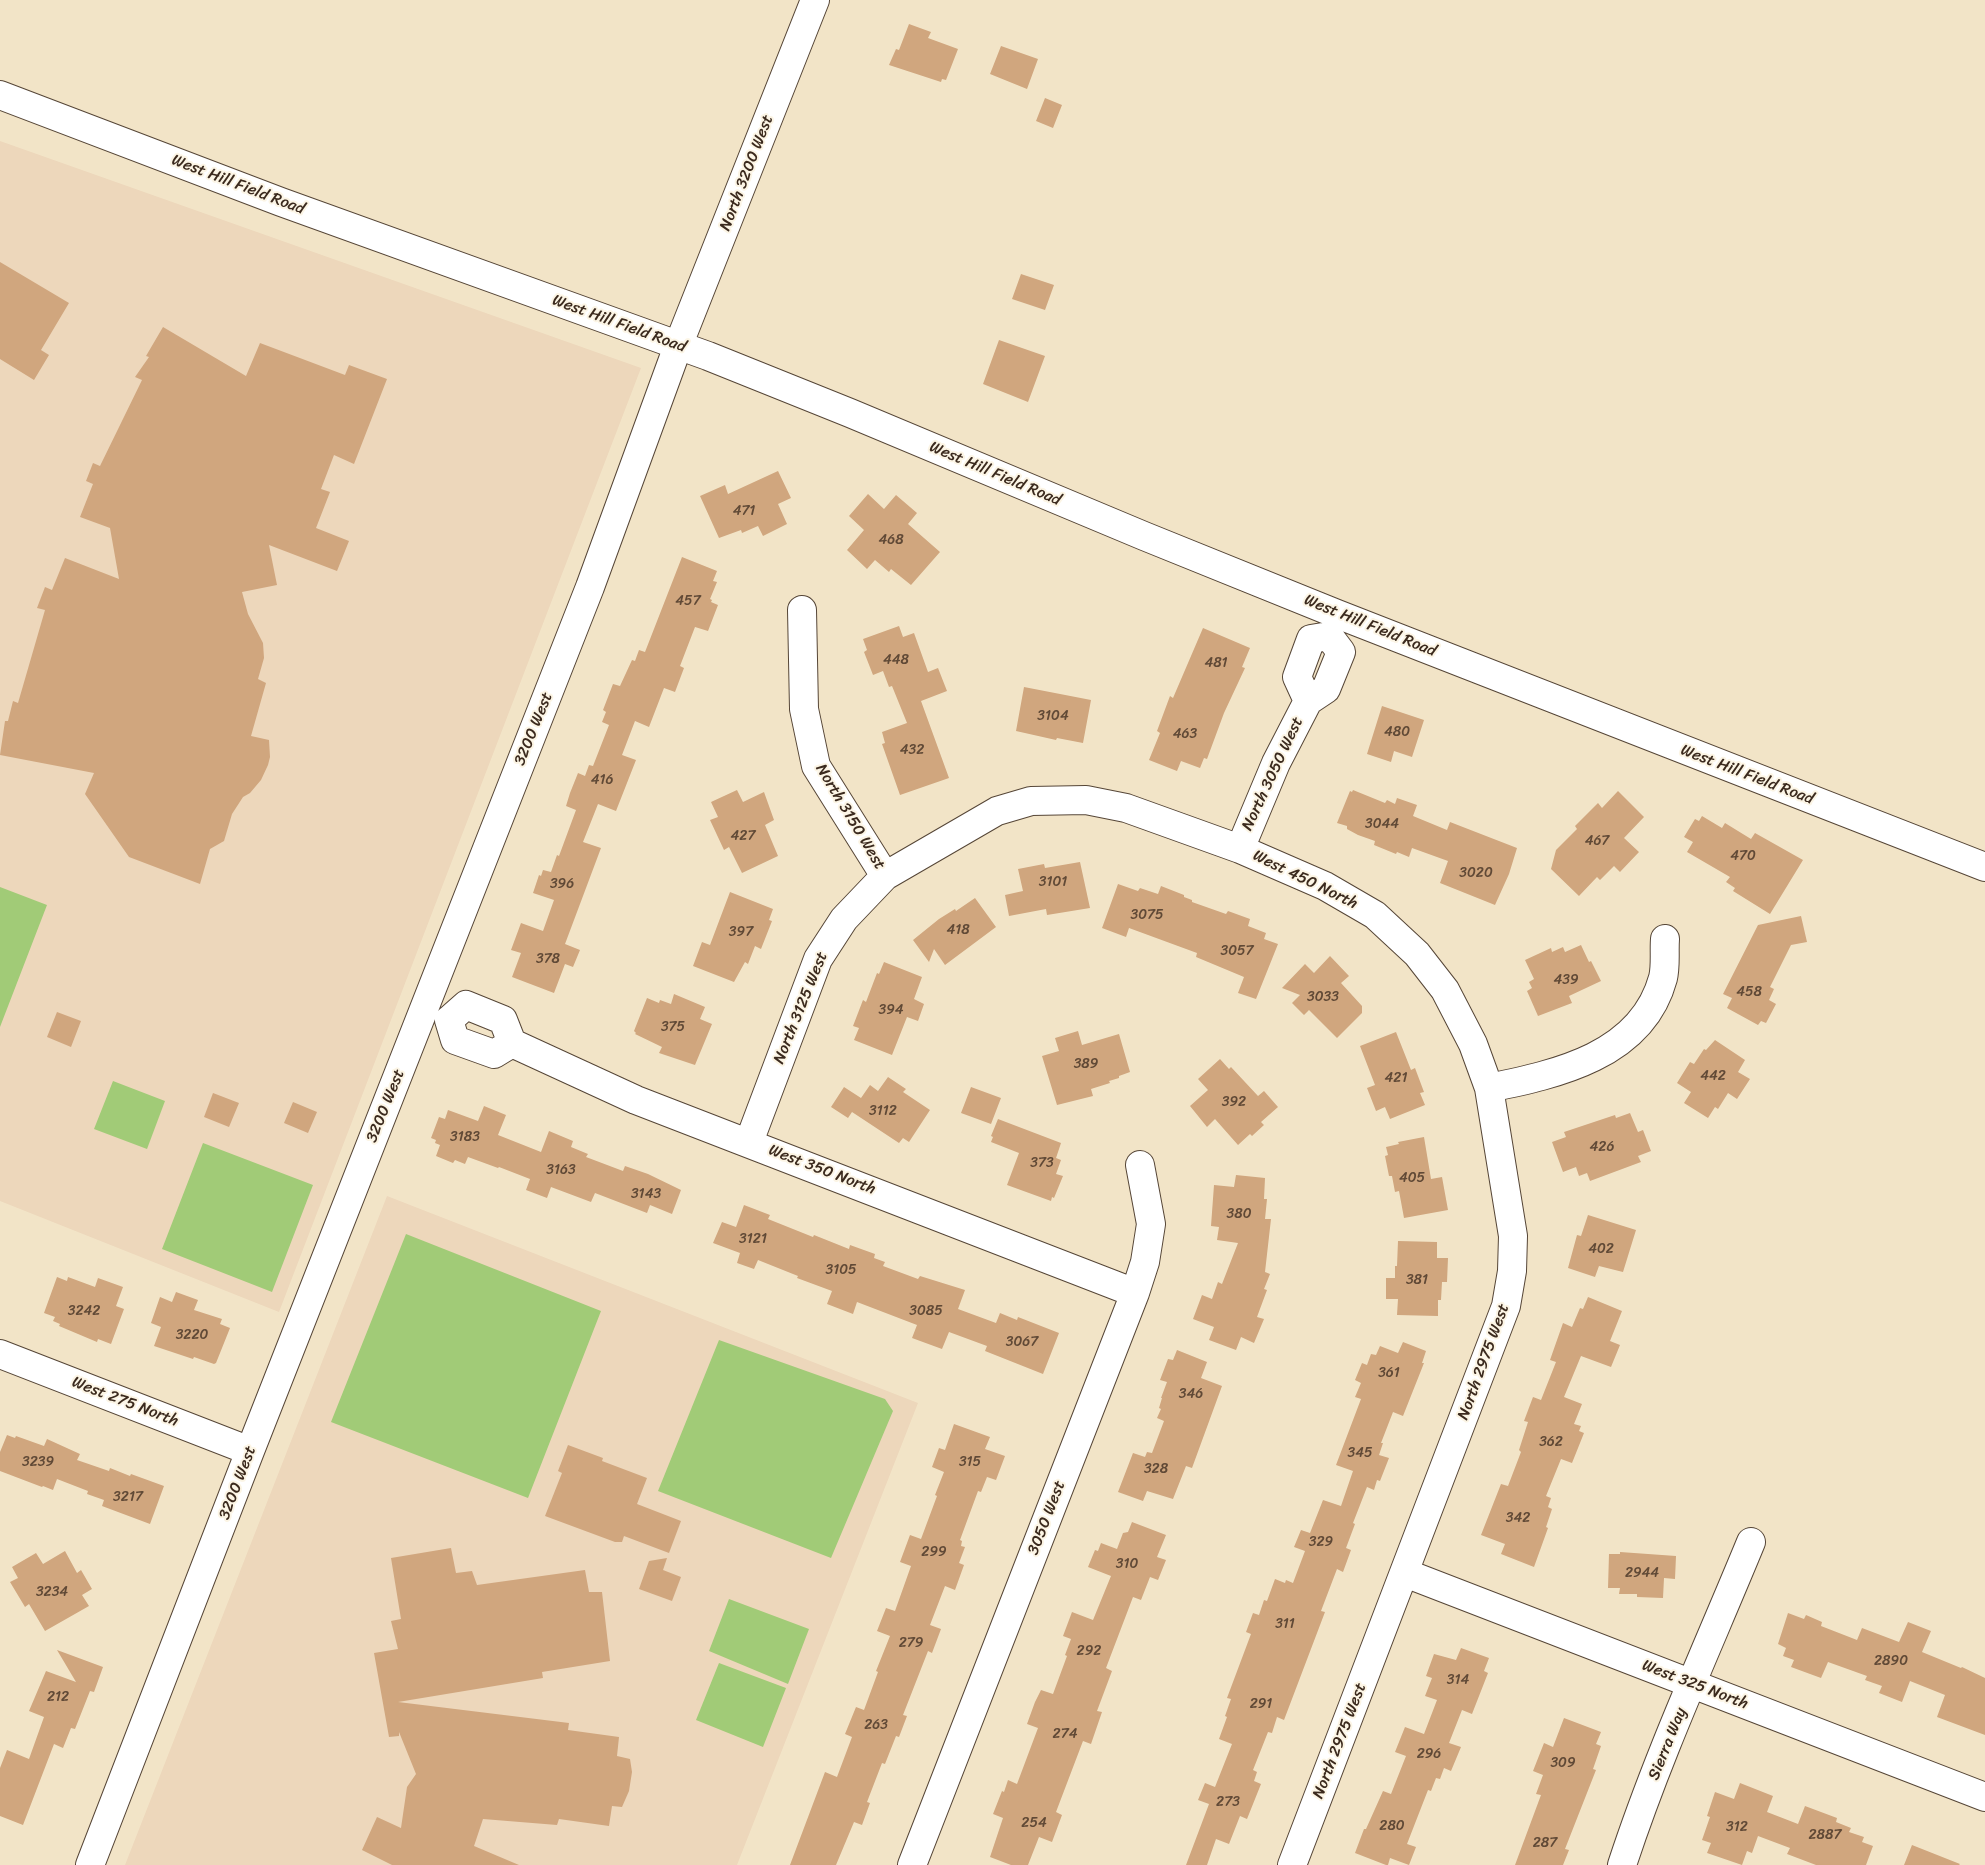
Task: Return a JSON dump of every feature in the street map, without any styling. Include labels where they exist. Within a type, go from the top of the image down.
[{"type":"street","name":"North 3200 West","points":[[678,346],[815,0]]},
{"type":"street","name":"West Hill Field Road","points":[[0,94],[281,202],[678,346],[850,413],[1144,536],[1333,625],[1985,867]]},
{"type":"street","name":"3200 West","points":[[90,1865],[250,1451],[590,587],[678,346]]},
{"type":"street","name":"North 3150 West","points":[[802,610],[804,709],[816,766],[885,876]]},
{"type":"street","name":"North 3050 West","points":[[1240,849],[1276,763],[1308,700],[1326,689],[1341,652],[1333,625]]},
{"type":"street","name":"West 450 North","points":[[1031,801],[1086,800],[1126,808],[1240,849],[1324,886],[1375,915],[1418,954],[1445,990],[1473,1044],[1489,1088]]},
{"type":"street","name":"North 3125 West","points":[[749,1142],[818,959],[844,918],[885,876],[997,811],[1031,801]]},
{"type":"street","points":[[1489,1088],[1575,1067],[1620,1043],[1649,1011],[1664,977],[1665,939]]},
{"type":"street","points":[[466,1005],[503,1020],[512,1043],[494,1054],[486,1052],[455,1040],[449,1020],[466,1005]]},
{"type":"street","points":[[424,1011],[449,1020]]},
{"type":"street","name":"West 350 North","points":[[512,1043],[636,1100],[1135,1292]]},
{"type":"street","name":"North 2975 West","points":[[1292,1865],[1506,1306],[1512,1271],[1513,1236],[1489,1088]]},
{"type":"street","name":"3050 West","points":[[912,1865],[1145,1262],[1151,1224],[1140,1165]]},
{"type":"street","name":"West 275 North","points":[[0,1354],[250,1451]]},
{"type":"street","name":"Sierra Way","points":[[1622,1865],[1633,1832],[1692,1684],[1751,1542]]},
{"type":"street","name":"West 325 North","points":[[1405,1573],[1985,1797]]},
{"type":"shaded area","points":[[0,141],[641,368],[279,1312],[0,1201]]},
{"type":"shaded area","points":[[387,1196],[918,1403],[737,1865],[125,1865]]},
{"type":"green space","points":[[0,887],[47,905],[0,1027]]},
{"type":"green space","points":[[113,1081],[165,1101],[147,1149],[94,1129]]},
{"type":"green space","points":[[203,1143],[313,1185],[272,1292],[162,1249]]},
{"type":"green space","points":[[406,1234],[601,1311],[528,1498],[331,1422]]},
{"type":"green space","points":[[719,1340],[885,1399],[893,1411],[831,1558],[658,1491]]},
{"type":"green space","points":[[729,1599],[809,1629],[788,1684],[709,1651]]},
{"type":"green space","points":[[719,1663],[786,1688],[763,1747],[696,1720]]},
{"type":"building","points":[[909,24],[931,32],[928,38],[958,49],[946,80],[942,79],[941,82],[889,65],[896,49],[899,50]]},
{"type":"building","points":[[1001,46],[1038,59],[1027,89],[990,74]]},
{"type":"building","points":[[1045,98],[1062,105],[1053,128],[1036,121]]},
{"type":"building","points":[[0,262],[69,303],[41,350],[49,355],[34,380],[0,359]]},
{"type":"building","points":[[1021,274],[1054,285],[1045,310],[1012,299]]},
{"type":"building","points":[[163,327],[246,376],[260,343],[345,375],[349,365],[387,379],[354,464],[334,455],[321,489],[330,492],[316,528],[349,541],[337,571],[269,545],[277,585],[242,592],[248,614],[263,643],[264,658],[258,679],[266,683],[251,736],[269,740],[270,757],[261,780],[250,793],[243,797],[232,814],[224,841],[210,849],[200,884],[129,857],[85,794],[94,773],[0,755],[5,721],[8,721],[13,701],[18,703],[45,610],[37,608],[45,587],[52,590],[65,558],[119,579],[110,528],[80,517],[93,484],[86,481],[93,463],[100,466],[142,380],[135,377],[149,357],[146,356]]},
{"type":"building","points":[[999,340],[1045,356],[1028,402],[983,384]]},
{"type":"building","points":[[778,471],[791,498],[778,504],[787,524],[763,536],[758,526],[742,533],[741,530],[719,538],[700,496],[725,485],[728,494]]},
{"type":"building","points":[[868,494],[884,509],[896,495],[917,513],[908,524],[940,552],[911,585],[891,569],[889,572],[875,560],[867,569],[847,550],[864,530],[849,516]]},
{"type":"building","points":[[682,557],[717,571],[713,581],[717,582],[710,599],[712,600],[711,602],[718,605],[708,631],[695,627],[680,666],[684,668],[675,692],[664,688],[649,727],[635,721],[622,755],[636,760],[616,811],[598,804],[583,842],[601,848],[565,944],[580,950],[573,967],[565,964],[554,993],[512,977],[521,953],[511,950],[521,923],[543,931],[554,900],[533,893],[539,875],[541,876],[543,870],[551,872],[557,855],[559,856],[576,810],[566,806],[570,793],[578,773],[585,776],[589,765],[593,766],[609,725],[602,722],[606,712],[603,710],[613,684],[620,686],[632,660],[635,661],[639,650],[645,652]]},
{"type":"building","points":[[899,626],[903,637],[914,633],[928,672],[938,668],[947,691],[921,701],[949,778],[900,795],[882,744],[885,743],[882,732],[907,723],[892,686],[889,687],[883,671],[873,675],[864,652],[867,650],[863,639]]},
{"type":"building","points":[[1203,628],[1250,648],[1242,667],[1245,668],[1224,713],[1207,759],[1204,758],[1200,768],[1181,761],[1177,771],[1149,760],[1160,733],[1157,731],[1170,696],[1173,698]]},
{"type":"building","points":[[1024,687],[1091,700],[1083,743],[1057,738],[1056,740],[1016,731]]},
{"type":"building","points":[[1382,706],[1424,720],[1412,757],[1394,751],[1391,762],[1367,754]]},
{"type":"building","points":[[737,790],[743,802],[764,792],[774,820],[765,825],[778,856],[742,873],[729,847],[724,850],[710,820],[718,817],[711,802]]},
{"type":"building","points":[[1353,790],[1385,803],[1387,800],[1395,804],[1397,798],[1417,805],[1413,816],[1447,830],[1450,822],[1517,848],[1509,874],[1495,905],[1440,883],[1448,861],[1412,848],[1409,857],[1397,852],[1396,854],[1374,845],[1375,841],[1358,835],[1347,829],[1347,826],[1337,823],[1350,791],[1352,792]]},
{"type":"building","points":[[1618,791],[1644,817],[1624,838],[1639,852],[1620,872],[1614,866],[1600,880],[1597,877],[1579,896],[1551,869],[1556,850],[1577,829],[1575,826],[1598,803],[1602,808]]},
{"type":"building","points":[[1702,816],[1722,828],[1725,823],[1751,839],[1755,833],[1803,860],[1770,914],[1733,891],[1735,888],[1726,882],[1730,877],[1687,852],[1693,842],[1684,837],[1695,819],[1699,821]]},
{"type":"building","points":[[1080,862],[1090,908],[1047,915],[1046,909],[1009,916],[1005,895],[1023,891],[1018,869],[1044,864],[1045,868]]},
{"type":"building","points":[[1118,884],[1138,891],[1140,888],[1158,894],[1161,886],[1184,895],[1184,897],[1192,900],[1192,902],[1226,914],[1228,911],[1250,919],[1248,926],[1266,933],[1264,939],[1278,944],[1256,999],[1238,993],[1244,977],[1196,957],[1197,953],[1129,928],[1126,937],[1102,928]]},
{"type":"building","points":[[730,892],[773,909],[769,920],[772,921],[761,949],[755,946],[748,964],[745,962],[734,982],[693,966],[702,942],[710,945]]},
{"type":"building","points":[[975,898],[996,927],[945,965],[934,949],[929,962],[913,940],[939,919],[955,909],[956,911]]},
{"type":"building","points":[[1801,916],[1807,942],[1791,945],[1770,987],[1774,989],[1769,1000],[1776,1004],[1766,1023],[1761,1021],[1758,1025],[1727,1008],[1732,998],[1723,994],[1758,925]]},
{"type":"building","points":[[1581,945],[1601,981],[1569,996],[1572,1003],[1538,1016],[1527,991],[1532,988],[1529,982],[1534,979],[1525,960],[1551,948],[1552,952],[1563,947],[1565,952]]},
{"type":"building","points":[[1330,956],[1349,976],[1341,983],[1362,1006],[1362,1013],[1337,1038],[1309,1010],[1304,1015],[1292,1003],[1300,995],[1282,988],[1305,964],[1314,973]]},
{"type":"building","points":[[884,962],[922,977],[914,999],[924,1004],[918,1021],[907,1017],[892,1055],[854,1040],[859,1028],[853,1026],[863,1000],[866,1002],[877,973],[879,974]]},
{"type":"building","points":[[674,994],[705,1007],[700,1019],[712,1024],[695,1065],[659,1053],[662,1047],[635,1034],[634,1031],[647,998],[659,1003],[660,1000],[671,1004]]},
{"type":"building","points":[[57,1012],[81,1021],[71,1047],[47,1037]]},
{"type":"building","points":[[1078,1031],[1082,1045],[1119,1034],[1130,1072],[1109,1081],[1110,1083],[1091,1089],[1093,1096],[1057,1105],[1042,1056],[1059,1051],[1055,1038]]},
{"type":"building","points":[[1396,1032],[1411,1070],[1415,1068],[1424,1092],[1420,1093],[1425,1105],[1390,1119],[1385,1107],[1376,1111],[1367,1088],[1375,1085],[1360,1046]]},
{"type":"building","points":[[1715,1040],[1745,1060],[1738,1072],[1750,1079],[1737,1099],[1728,1093],[1718,1109],[1715,1107],[1708,1118],[1684,1103],[1691,1092],[1677,1083],[1690,1062],[1694,1064],[1704,1049],[1706,1050]]},
{"type":"building","points":[[1220,1059],[1229,1069],[1231,1067],[1258,1096],[1264,1091],[1278,1107],[1261,1122],[1264,1125],[1238,1145],[1215,1119],[1207,1127],[1190,1106],[1208,1090],[1198,1079]]},
{"type":"building","points":[[888,1077],[906,1089],[903,1092],[930,1110],[909,1142],[903,1138],[899,1143],[852,1112],[848,1118],[831,1107],[844,1087],[861,1098],[870,1085],[878,1091]]},
{"type":"building","points":[[971,1087],[1001,1098],[991,1124],[961,1113]]},
{"type":"building","points":[[213,1093],[239,1103],[229,1127],[204,1117]]},
{"type":"building","points":[[293,1102],[317,1112],[308,1133],[284,1123]]},
{"type":"building","points":[[484,1106],[506,1115],[498,1135],[541,1152],[549,1131],[573,1141],[571,1147],[588,1154],[586,1157],[623,1171],[625,1166],[648,1174],[681,1190],[672,1214],[650,1205],[647,1213],[595,1193],[591,1202],[551,1187],[547,1198],[526,1190],[530,1179],[499,1167],[468,1157],[465,1164],[455,1160],[453,1163],[436,1156],[440,1145],[431,1138],[439,1117],[445,1119],[448,1110],[478,1121]]},
{"type":"building","points":[[1630,1113],[1638,1132],[1643,1130],[1651,1151],[1638,1156],[1641,1162],[1590,1181],[1587,1173],[1579,1176],[1576,1167],[1563,1172],[1552,1142],[1566,1137],[1564,1132],[1615,1115],[1616,1118]]},
{"type":"building","points":[[998,1119],[1061,1143],[1056,1158],[1061,1160],[1056,1174],[1063,1176],[1051,1201],[1007,1185],[1019,1153],[991,1142],[993,1137],[991,1136]]},
{"type":"building","points":[[1424,1137],[1431,1179],[1442,1177],[1448,1210],[1404,1218],[1399,1191],[1395,1192],[1392,1176],[1389,1176],[1385,1156],[1388,1155],[1386,1147],[1399,1144],[1398,1142]]},
{"type":"building","points":[[1236,1175],[1265,1178],[1264,1199],[1267,1199],[1265,1219],[1271,1219],[1265,1272],[1270,1274],[1264,1289],[1267,1290],[1257,1317],[1264,1319],[1254,1343],[1241,1337],[1236,1350],[1209,1340],[1214,1327],[1193,1319],[1202,1295],[1212,1299],[1218,1282],[1222,1284],[1238,1243],[1217,1240],[1219,1227],[1211,1226],[1214,1185],[1234,1187]]},
{"type":"building","points":[[744,1205],[770,1215],[768,1219],[813,1237],[814,1235],[849,1249],[850,1245],[875,1254],[874,1258],[885,1262],[883,1266],[918,1279],[920,1276],[965,1290],[958,1309],[996,1323],[1000,1313],[1017,1320],[1018,1317],[1059,1333],[1043,1374],[985,1351],[987,1346],[949,1332],[942,1349],[912,1338],[917,1325],[857,1302],[853,1314],[827,1304],[832,1291],[797,1278],[798,1276],[758,1260],[754,1269],[737,1263],[740,1253],[713,1243],[722,1222],[736,1227]]},
{"type":"building","points":[[1588,1215],[1636,1230],[1623,1272],[1599,1266],[1595,1277],[1568,1268],[1577,1235],[1581,1236]]},
{"type":"building","points":[[1398,1241],[1437,1242],[1437,1258],[1448,1258],[1447,1282],[1442,1282],[1441,1300],[1438,1300],[1438,1316],[1397,1315],[1398,1299],[1386,1299],[1386,1278],[1395,1278]]},
{"type":"building","points":[[57,1277],[67,1281],[68,1277],[95,1287],[98,1278],[123,1287],[116,1306],[124,1309],[111,1344],[98,1339],[97,1342],[59,1326],[60,1324],[53,1321],[55,1317],[44,1313]]},
{"type":"building","points":[[176,1292],[198,1300],[194,1310],[222,1319],[220,1324],[230,1328],[216,1363],[194,1357],[193,1359],[154,1346],[161,1327],[151,1323],[160,1297],[172,1302]]},
{"type":"building","points":[[1588,1297],[1622,1311],[1610,1341],[1620,1345],[1611,1367],[1581,1356],[1564,1397],[1582,1404],[1574,1424],[1581,1426],[1579,1431],[1584,1433],[1572,1463],[1561,1459],[1546,1496],[1551,1498],[1548,1507],[1552,1509],[1546,1527],[1548,1528],[1534,1567],[1501,1554],[1505,1544],[1481,1535],[1501,1484],[1508,1486],[1521,1452],[1519,1450],[1528,1422],[1524,1421],[1533,1397],[1541,1400],[1556,1362],[1550,1360],[1563,1323],[1572,1327],[1580,1308],[1583,1309]]},
{"type":"building","points":[[1403,1342],[1426,1351],[1422,1363],[1424,1363],[1403,1416],[1393,1412],[1381,1443],[1383,1443],[1379,1455],[1389,1458],[1380,1481],[1377,1480],[1374,1490],[1367,1487],[1353,1523],[1355,1524],[1346,1548],[1351,1550],[1343,1572],[1337,1569],[1321,1611],[1325,1612],[1284,1720],[1277,1717],[1272,1733],[1268,1732],[1253,1770],[1257,1772],[1254,1781],[1261,1784],[1247,1819],[1240,1816],[1229,1844],[1216,1839],[1207,1865],[1186,1865],[1209,1804],[1198,1800],[1205,1783],[1215,1787],[1232,1744],[1219,1739],[1231,1699],[1227,1698],[1251,1634],[1246,1632],[1253,1613],[1259,1615],[1264,1600],[1267,1601],[1275,1579],[1285,1583],[1286,1580],[1293,1583],[1305,1551],[1294,1547],[1301,1530],[1310,1533],[1323,1500],[1341,1506],[1353,1471],[1336,1465],[1361,1399],[1355,1397],[1361,1383],[1355,1380],[1362,1363],[1367,1365],[1371,1354],[1376,1355],[1380,1346],[1398,1353]]},
{"type":"building","points":[[1177,1350],[1207,1362],[1201,1378],[1222,1386],[1192,1468],[1186,1466],[1173,1499],[1147,1491],[1143,1501],[1118,1492],[1133,1453],[1145,1457],[1147,1452],[1152,1453],[1164,1421],[1157,1418],[1167,1382],[1160,1380],[1168,1359],[1173,1360]]},
{"type":"building","points":[[954,1424],[990,1437],[985,1449],[1005,1456],[996,1480],[987,1477],[981,1492],[978,1491],[960,1540],[962,1541],[961,1546],[965,1547],[959,1563],[964,1565],[955,1590],[945,1586],[930,1625],[941,1629],[932,1653],[928,1651],[903,1715],[907,1716],[899,1737],[896,1736],[885,1764],[882,1763],[867,1802],[870,1803],[862,1825],[854,1822],[836,1865],[790,1865],[825,1772],[837,1777],[852,1737],[845,1734],[856,1707],[864,1710],[878,1672],[876,1671],[890,1636],[877,1631],[886,1608],[895,1611],[911,1566],[900,1562],[910,1535],[921,1539],[944,1472],[932,1467],[939,1448],[945,1450]]},
{"type":"building","points":[[7,1435],[15,1438],[16,1436],[44,1446],[47,1439],[80,1454],[77,1460],[109,1471],[110,1468],[130,1476],[131,1474],[164,1486],[150,1524],[102,1506],[104,1500],[87,1494],[88,1491],[57,1479],[53,1490],[0,1471],[0,1452]]},
{"type":"building","points":[[568,1445],[603,1458],[602,1461],[647,1478],[637,1504],[681,1521],[669,1553],[624,1536],[622,1542],[615,1542],[545,1516],[562,1473],[558,1471]]},
{"type":"building","points":[[1132,1522],[1166,1535],[1157,1557],[1166,1560],[1158,1580],[1150,1577],[1141,1600],[1133,1597],[1106,1668],[1112,1671],[1097,1711],[1102,1712],[1091,1744],[1083,1741],[1056,1812],[1062,1815],[1052,1842],[1039,1837],[1028,1865],[1011,1865],[990,1857],[1003,1818],[993,1814],[1008,1780],[1017,1784],[1038,1728],[1027,1724],[1041,1690],[1053,1694],[1071,1639],[1063,1636],[1072,1612],[1093,1620],[1111,1576],[1088,1567],[1095,1550],[1098,1551],[1101,1543],[1117,1549],[1123,1533],[1128,1532]]},
{"type":"building","points":[[451,1548],[456,1573],[472,1571],[477,1585],[585,1570],[589,1592],[602,1592],[610,1661],[542,1672],[543,1678],[398,1702],[569,1723],[568,1730],[619,1737],[617,1756],[630,1759],[632,1772],[629,1791],[622,1807],[612,1806],[609,1826],[559,1819],[557,1825],[483,1819],[474,1846],[519,1865],[392,1865],[362,1850],[377,1817],[401,1828],[407,1787],[416,1774],[399,1732],[399,1736],[389,1737],[374,1653],[398,1649],[391,1621],[401,1619],[391,1558]]},
{"type":"building","points":[[65,1551],[77,1573],[81,1570],[92,1589],[82,1595],[89,1606],[45,1631],[29,1604],[25,1607],[10,1582],[18,1578],[12,1567],[36,1553],[43,1564]]},
{"type":"building","points":[[1620,1552],[1676,1556],[1675,1579],[1664,1578],[1663,1598],[1637,1597],[1637,1594],[1619,1594],[1620,1588],[1608,1588],[1609,1554],[1620,1554]]},
{"type":"building","points":[[667,1558],[663,1570],[681,1577],[672,1601],[639,1589],[649,1561]]},
{"type":"building","points":[[1788,1613],[1804,1619],[1806,1615],[1822,1622],[1821,1626],[1857,1640],[1862,1628],[1899,1642],[1908,1622],[1931,1631],[1922,1652],[1985,1678],[1985,1735],[1937,1717],[1945,1695],[1910,1681],[1902,1702],[1879,1693],[1882,1686],[1865,1680],[1867,1676],[1828,1662],[1821,1678],[1791,1667],[1794,1660],[1783,1656],[1786,1648],[1778,1644]]},
{"type":"building","points":[[1461,1648],[1489,1658],[1484,1671],[1488,1673],[1472,1714],[1462,1710],[1449,1743],[1461,1747],[1451,1771],[1444,1768],[1440,1779],[1436,1778],[1431,1791],[1428,1790],[1407,1844],[1416,1847],[1409,1865],[1390,1858],[1388,1865],[1386,1865],[1355,1853],[1364,1829],[1366,1829],[1383,1791],[1391,1794],[1406,1756],[1395,1752],[1405,1727],[1424,1734],[1437,1700],[1425,1696],[1432,1678],[1426,1676],[1434,1654],[1456,1660]]},
{"type":"building","points":[[57,1650],[103,1667],[94,1692],[90,1691],[75,1729],[71,1728],[63,1748],[54,1744],[23,1825],[0,1816],[0,1768],[7,1750],[29,1759],[44,1717],[29,1711],[46,1671],[76,1682]]},
{"type":"building","points":[[1564,1718],[1601,1732],[1596,1744],[1601,1746],[1593,1769],[1596,1770],[1565,1849],[1569,1850],[1563,1865],[1515,1865],[1541,1795],[1536,1794],[1543,1775],[1533,1771],[1544,1743],[1553,1747]]},
{"type":"building","points":[[1740,1783],[1773,1796],[1767,1812],[1798,1824],[1805,1806],[1837,1818],[1836,1822],[1851,1828],[1849,1832],[1864,1837],[1862,1842],[1873,1846],[1866,1865],[1816,1865],[1787,1854],[1790,1848],[1758,1836],[1752,1853],[1747,1851],[1742,1865],[1707,1853],[1711,1843],[1702,1840],[1710,1817],[1707,1816],[1715,1792],[1734,1799]]},
{"type":"building","points":[[1912,1845],[1960,1864],[1904,1865]]}]
